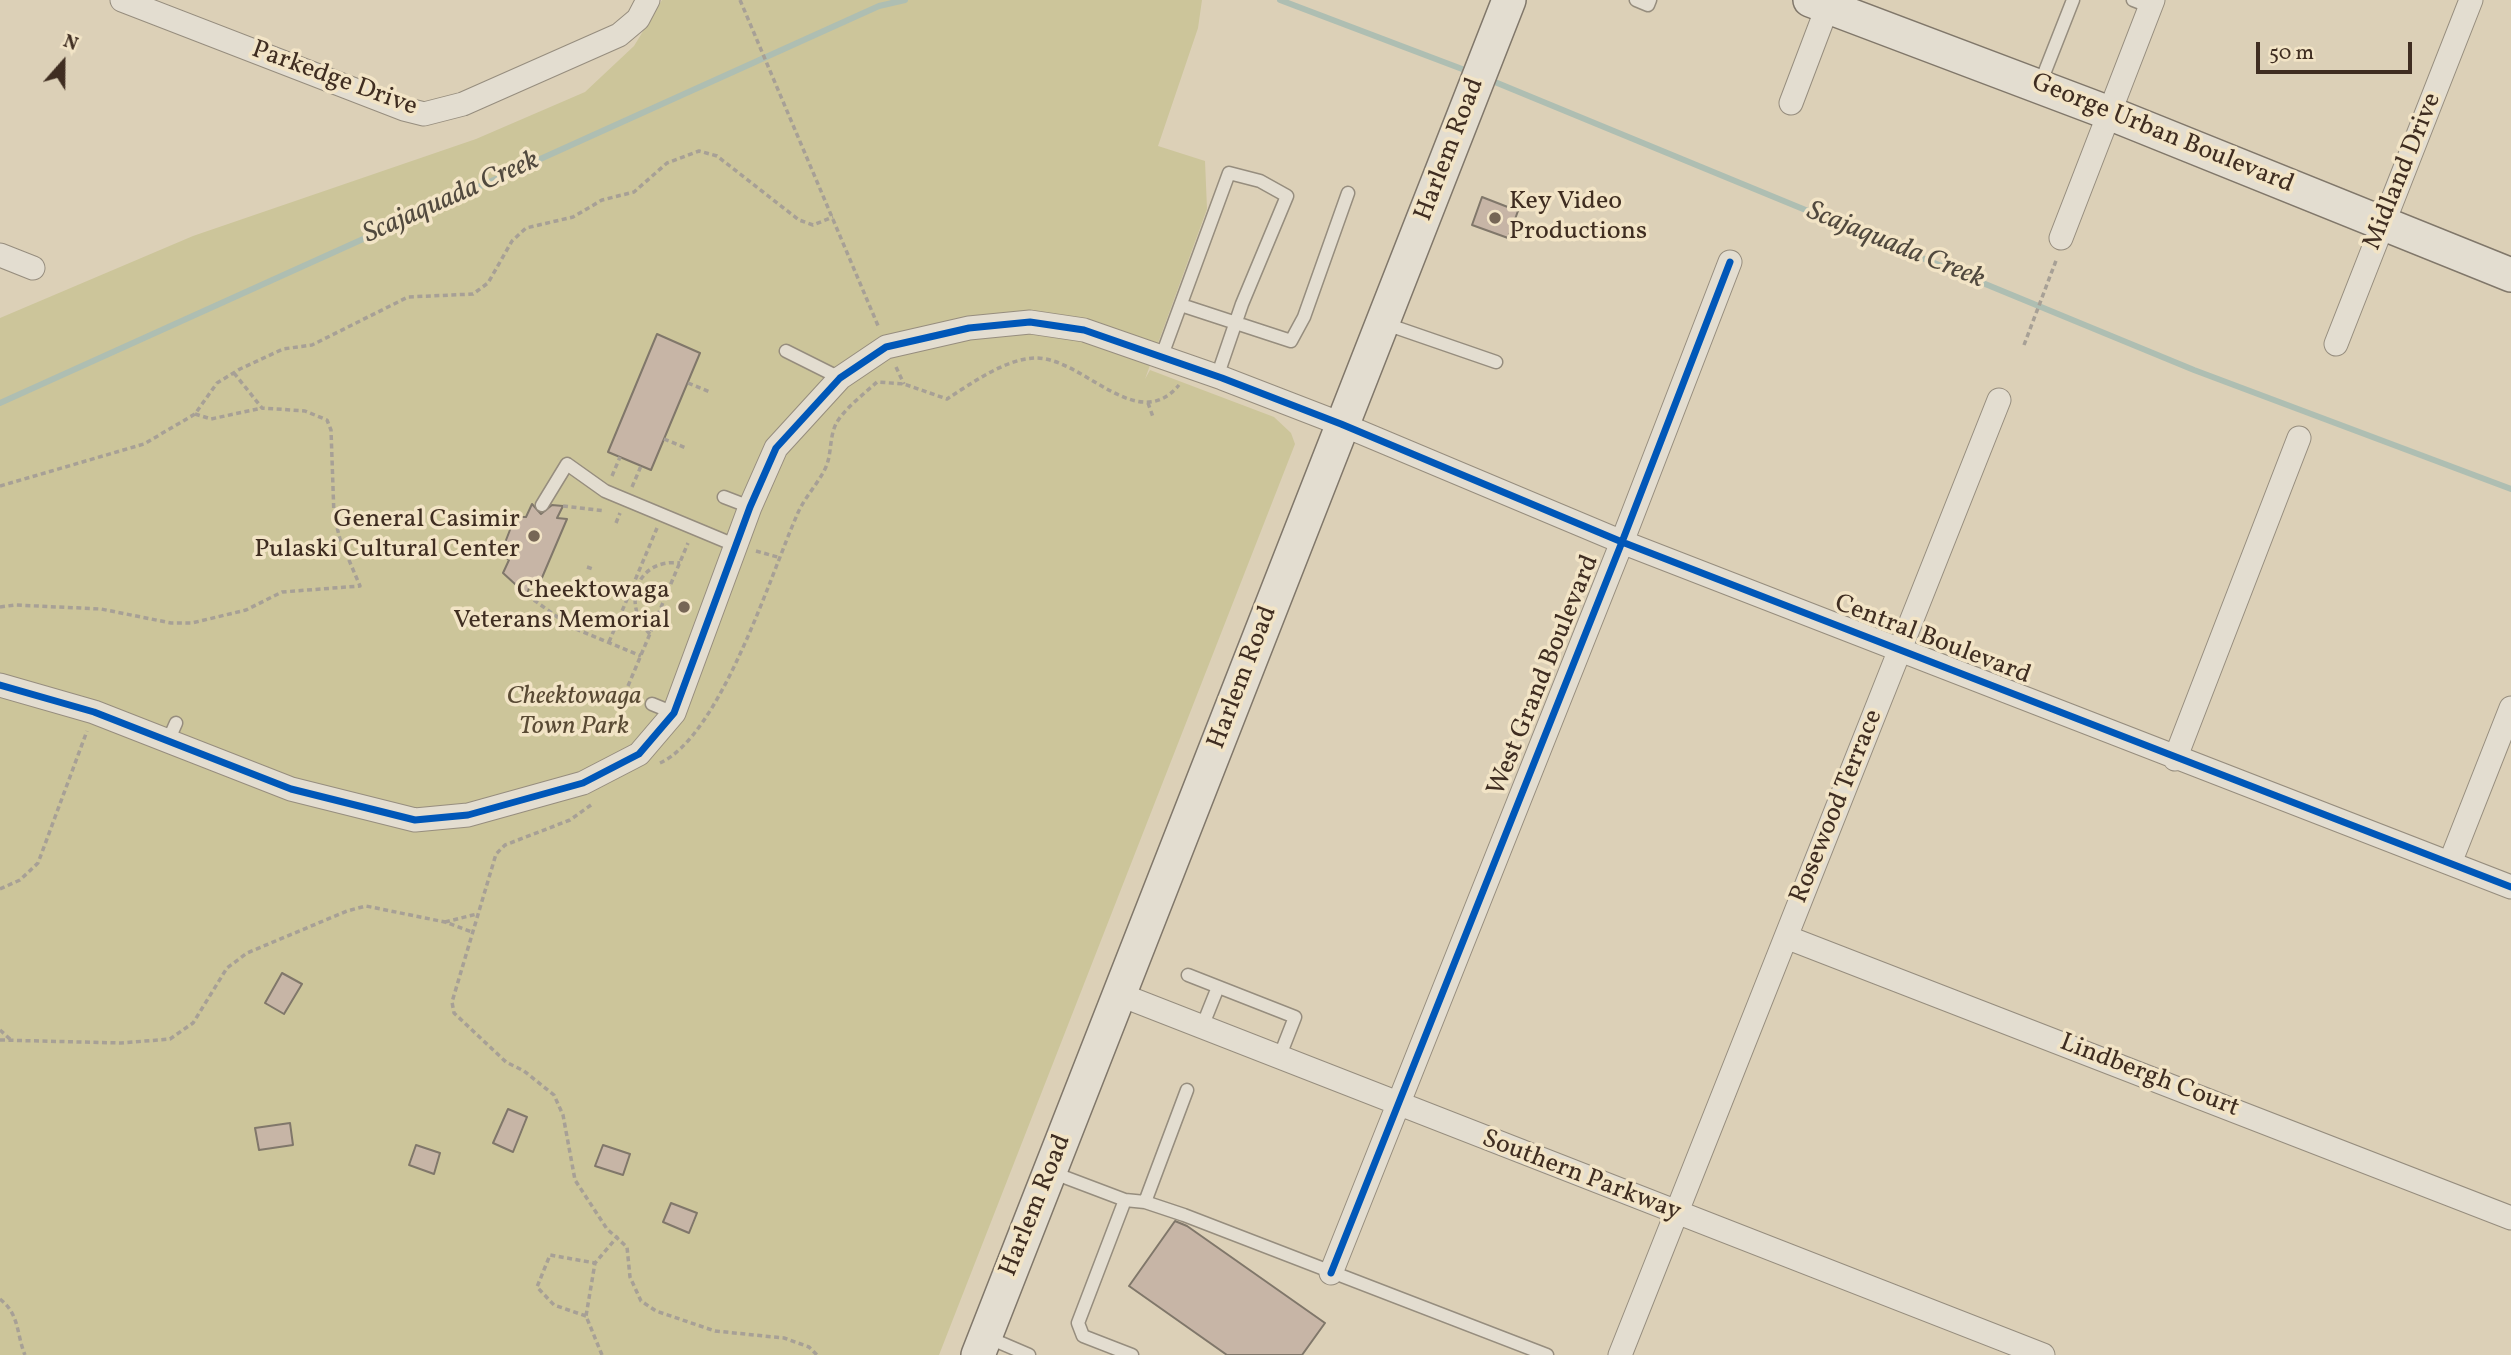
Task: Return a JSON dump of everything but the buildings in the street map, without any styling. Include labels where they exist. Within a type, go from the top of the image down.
[{"type":"main road","name":"Harlem Road","points":[[982,1346],[1509,0]]},
{"type":"main road","name":"George Urban Boulevard","points":[[1823,2],[2109,113],[2511,275]]},
{"type":"street","name":"Parkedge Drive","points":[[122,0],[404,109],[424,114],[463,104],[619,35],[638,19],[648,0]]},
{"type":"street","name":"Midland Drive","points":[[2336,344],[2472,0]]},
{"type":"street","points":[[1791,103],[1823,2]]},
{"type":"street","points":[[2059,247],[2109,113],[2146,2]]},
{"type":"street","points":[[0,255],[33,268]]},
{"type":"street","name":"West Grand Boulevard","points":[[1331,1273],[1622,542],[1730,262]]},
{"type":"street","name":"Central Boulevard","points":[[887,347],[969,328],[1030,322],[1084,330],[1341,424],[1622,542],[2175,759],[2511,887]]},
{"type":"street","points":[[0,685],[172,732],[289,794],[413,825],[467,806],[583,783],[639,754],[674,713],[750,507],[776,448],[840,378],[887,347]]},
{"type":"street","name":"Rosewood Terrace","points":[[1620,1355],[1678,1215],[1999,400]]},
{"type":"street","points":[[2175,759],[2299,439]]},
{"type":"street","points":[[2450,863],[2511,708]]},
{"type":"street","name":"Lindbergh Court","points":[[1786,937],[2511,1218]]},
{"type":"street","name":"Southern Parkway","points":[[1121,995],[1678,1215],[2043,1355]]},
{"type":"lane","points":[[1636,0],[1648,5],[1650,0]]},
{"type":"lane","points":[[2039,86],[2073,0]]},
{"type":"lane","points":[[1161,358],[1229,173],[1260,181],[1287,196],[1235,324],[1217,377]]},
{"type":"lane","points":[[1181,305],[1291,341],[1304,317],[1348,193]]},
{"type":"lane","points":[[1382,323],[1496,362]]},
{"type":"lane","points":[[786,351],[840,378]]},
{"type":"lane","points":[[542,505],[566,464],[605,491],[737,546]]},
{"type":"lane","points":[[724,497],[750,507]]},
{"type":"lane","points":[[652,705],[674,713]]},
{"type":"lane","points":[[1188,975],[1295,1017],[1279,1058]]},
{"type":"lane","points":[[1202,1027],[1217,987]]},
{"type":"lane","points":[[1145,1202],[1187,1090]]},
{"type":"lane","points":[[1051,1172],[1125,1200],[1145,1202],[1547,1355]]},
{"type":"lane","points":[[1125,1200],[1078,1323],[1083,1336],[1132,1355]]},
{"type":"lane","points":[[982,1346],[1029,1355]]},
{"type":"path","points":[[740,0],[904,384]]},
{"type":"path","points":[[0,486],[144,444],[195,414],[217,383],[234,373],[283,349],[312,345],[408,297],[473,294],[488,283],[512,241],[526,228],[573,218],[602,200],[634,192],[667,163],[699,150],[717,156],[799,220],[813,225],[833,217]]},
{"type":"path","points":[[2024,345],[2059,247]]},
{"type":"path","points":[[658,764],[690,740],[724,684],[781,558],[798,512],[825,469],[831,453],[830,440],[839,419],[877,382],[904,384],[947,399],[1002,368],[1034,358],[1064,363],[1133,402],[1148,403],[1169,397],[1179,386],[1188,367]]},
{"type":"path","points":[[234,373],[262,408]]},
{"type":"path","points":[[688,383],[710,392]]},
{"type":"path","points":[[1148,403],[1153,417]]},
{"type":"path","points":[[0,607],[15,605],[101,609],[171,623],[192,623],[246,610],[282,592],[360,586],[340,540],[334,516],[331,430],[327,420],[306,411],[262,408],[211,419],[195,414]]},
{"type":"path","points":[[664,439],[686,448]]},
{"type":"path","points":[[563,506],[621,512]]},
{"type":"path","points":[[609,642],[662,515]]},
{"type":"path","points":[[628,686],[695,528]]},
{"type":"path","points":[[737,546],[781,558]]},
{"type":"path","points":[[650,634],[638,622],[633,605],[640,581],[654,566],[667,562],[680,563]]},
{"type":"path","points":[[587,567],[593,569]]},
{"type":"path","points":[[527,595],[571,627],[641,656]]},
{"type":"path","points":[[571,627],[575,618]]},
{"type":"path","points":[[0,889],[20,880],[38,863],[94,712]]},
{"type":"path","points":[[598,799],[570,821],[505,845],[496,854],[452,1002],[454,1013],[506,1062],[524,1071],[554,1095],[563,1115],[575,1180],[607,1228],[627,1247],[630,1276],[640,1301],[656,1311],[715,1331],[784,1338],[809,1348],[817,1355]]},
{"type":"path","points":[[0,1040],[121,1043],[170,1039],[193,1024],[227,968],[247,953],[347,911],[366,906],[445,922],[472,932]]},
{"type":"path","points":[[445,922],[477,914]]},
{"type":"path","points":[[0,1030],[11,1040]]},
{"type":"path","points":[[602,1355],[586,1316],[595,1263],[618,1236]]},
{"type":"path","points":[[586,1316],[554,1305],[537,1286],[550,1255],[595,1263]]},
{"type":"path","points":[[0,1299],[11,1308],[17,1321],[25,1355]]},
{"type":"green space","name":"Cheektowaga Town Park","points":[[662,0],[1202,0],[1198,28],[1158,146],[1205,161],[1207,209],[1145,379],[1150,370],[1274,417],[1291,433],[1295,444],[939,1355],[0,1355],[0,318],[193,236],[476,139],[585,92],[634,46]]},
{"type":"waterway","name":"Scajaquada Creek","points":[[0,403],[879,6],[905,0]]},
{"type":"waterway","name":"Scajaquada Creek","points":[[1280,0],[1470,72]]},
{"type":"waterway","name":"Scajaquada Creek","points":[[1490,80],[2194,370],[2511,489]]},
{"type":"cycle path","points":[[1331,1273],[1622,542],[1730,262]]},
{"type":"cycle path","points":[[0,685],[94,712],[291,789],[415,820],[468,815],[583,783],[639,754],[674,713],[750,507],[776,448],[840,378],[886,347],[969,328],[1030,322],[1084,330],[1222,378],[1341,424],[1622,542],[2511,887]]},
{"type":"place","name":"Key Video Productions","points":[[1495,218]]},
{"type":"place","name":"General Casimir Pulaski Cultural Center","points":[[534,536]]},
{"type":"place","name":"Cheektowaga Veterans Memorial","points":[[684,607]]}]
